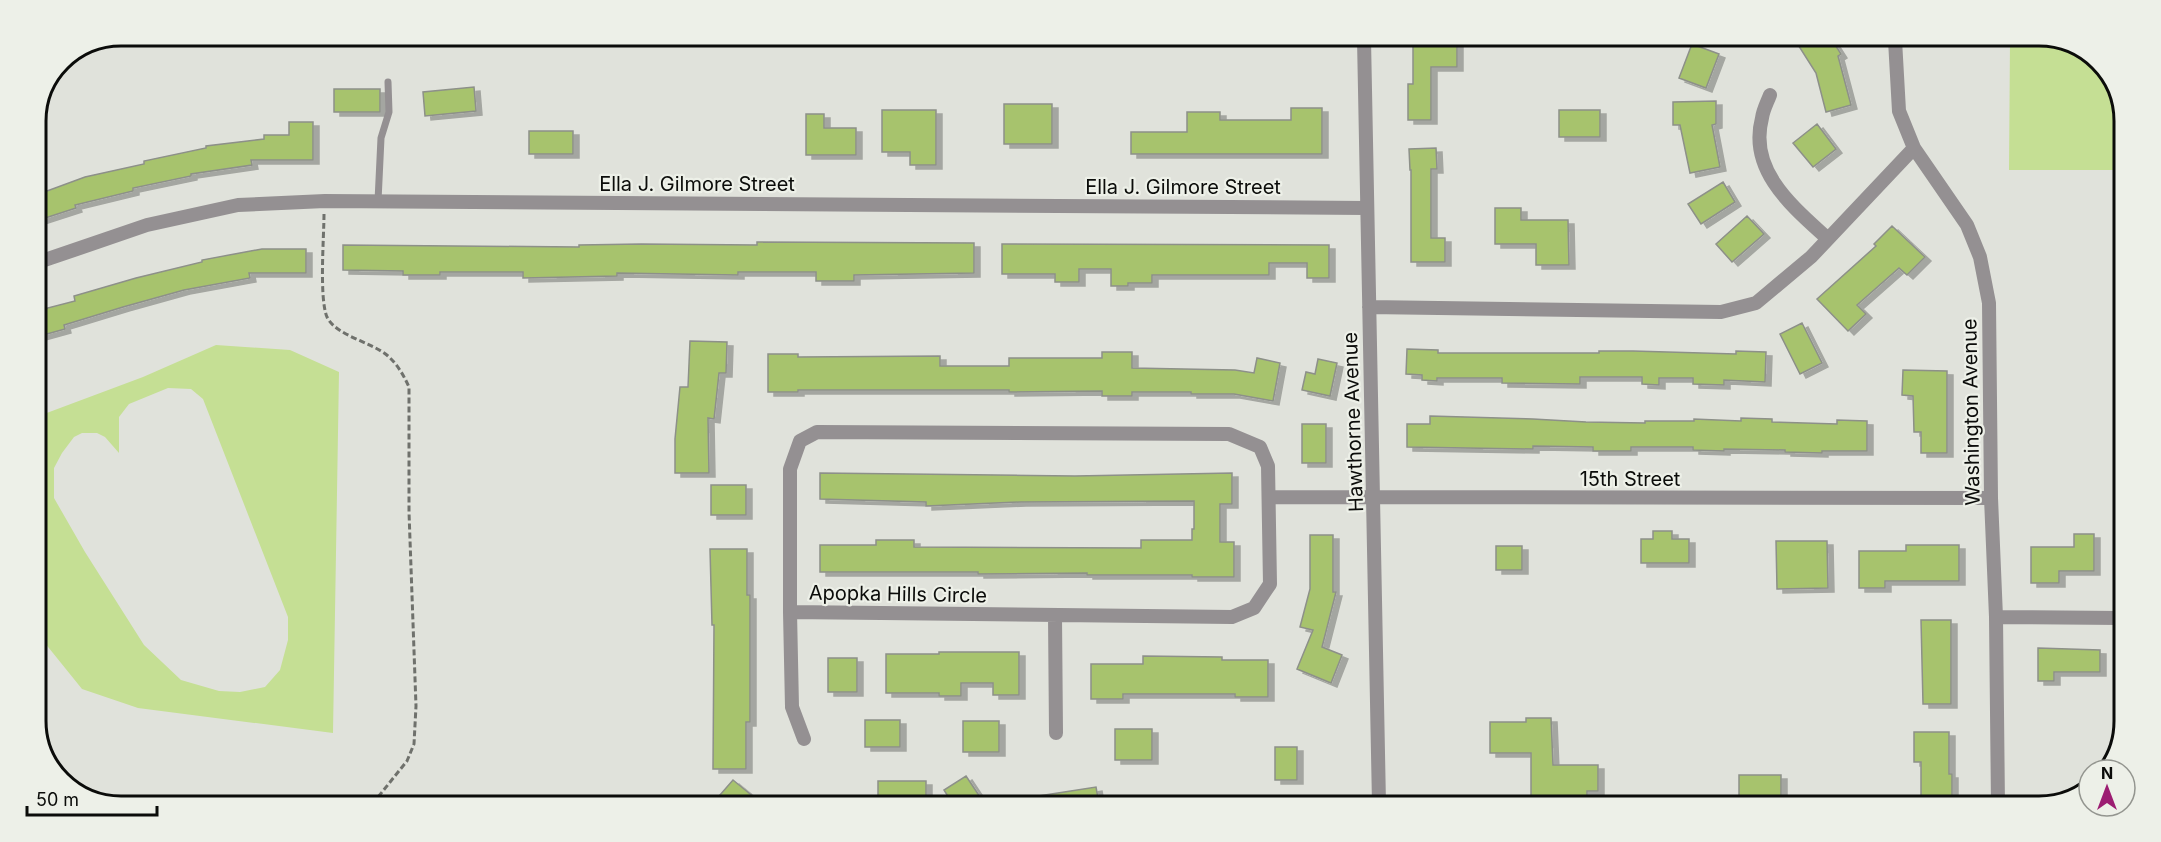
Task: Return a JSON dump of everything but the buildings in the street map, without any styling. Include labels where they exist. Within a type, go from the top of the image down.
[{"type":"street","name":"Hawthorne Avenue","points":[[1364,46],[1379,796]]},
{"type":"street","name":"Washington Avenue","points":[[1895,46],[1899,111],[1914,148],[1967,225],[1980,257],[1989,303],[1998,796]]},
{"type":"street","points":[[1770,96],[1762,117],[1759,137],[1763,161],[1769,176],[1781,194],[1828,239]]},
{"type":"street","points":[[1369,307],[1721,312],[1756,303],[1811,257],[1914,148]]},
{"type":"street","name":"Ella J. Gilmore Street","points":[[46,259],[147,225],[181,217],[238,205],[324,201],[1366,208]]},
{"type":"street","name":"Apopka Hills Circle","points":[[817,432],[1229,434],[1260,447],[1268,466],[1270,497],[1270,584],[1254,608],[1232,617],[790,612],[790,469],[800,441],[817,432]]},
{"type":"street","name":"15th Street","points":[[1270,497],[1991,498]]},
{"type":"street","points":[[790,612],[792,707],[804,739]]},
{"type":"street","points":[[1055,616],[1056,733]]},
{"type":"street","points":[[1996,617],[2114,618]]},
{"type":"lane","points":[[378,201],[381,138],[389,112],[388,82]]},
{"type":"path","points":[[324,201],[323,295],[326,316],[334,328],[388,356],[402,373],[409,387],[409,512],[416,706],[414,744],[407,761],[379,796]]},
{"type":"green space","points":[[2010,46],[2049,47],[2073,54],[2089,65],[2099,76],[2111,97],[2114,117],[2114,170],[2009,170]]},
{"type":"green space","points":[[216,345],[290,350],[339,372],[333,733],[138,708],[82,689],[47,645],[46,413],[143,377]],"holes":[[[168,388],[191,389],[203,399],[288,617],[288,640],[280,670],[265,687],[240,692],[219,691],[181,680],[144,645],[54,498],[54,468],[74,437],[82,433],[97,433],[105,437],[119,453],[119,417],[129,404]]]}]
